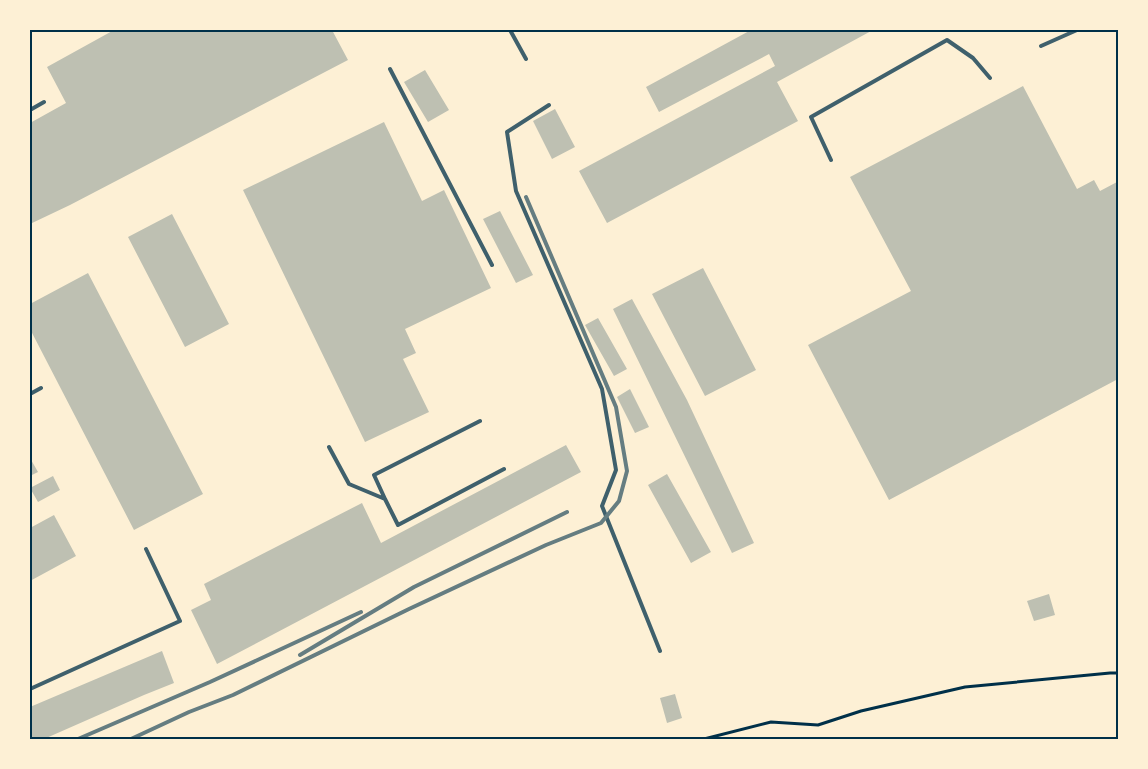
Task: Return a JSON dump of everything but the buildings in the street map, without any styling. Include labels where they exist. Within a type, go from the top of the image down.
[{"type":"lane","points":[[510,30],[526,59]]},
{"type":"lane","points":[[1041,46],[1077,30]]},
{"type":"lane","points":[[832,160],[811,117],[947,40],[973,58],[990,78]]},
{"type":"lane","points":[[390,69],[492,265]]},
{"type":"lane","points":[[30,110],[44,102]]},
{"type":"lane","points":[[549,105],[507,132],[516,191],[602,389],[616,470],[602,506],[660,651]]},
{"type":"lane","points":[[30,394],[42,388]]},
{"type":"lane","points":[[480,421],[374,475],[398,525],[504,469]]},
{"type":"lane","points":[[329,447],[348,484],[385,498]]},
{"type":"lane","points":[[30,689],[180,621],[146,549]]},
{"type":"path","points":[[704,739],[771,722],[818,725],[861,712],[965,687],[1118,673]]},
{"type":"railway","points":[[131,739],[189,712],[233,695],[546,545],[601,523],[619,501],[627,471],[616,407],[526,197]]},
{"type":"railway","points":[[300,655],[414,587],[567,512]]},
{"type":"railway","points":[[78,739],[210,682],[361,612]]}]
